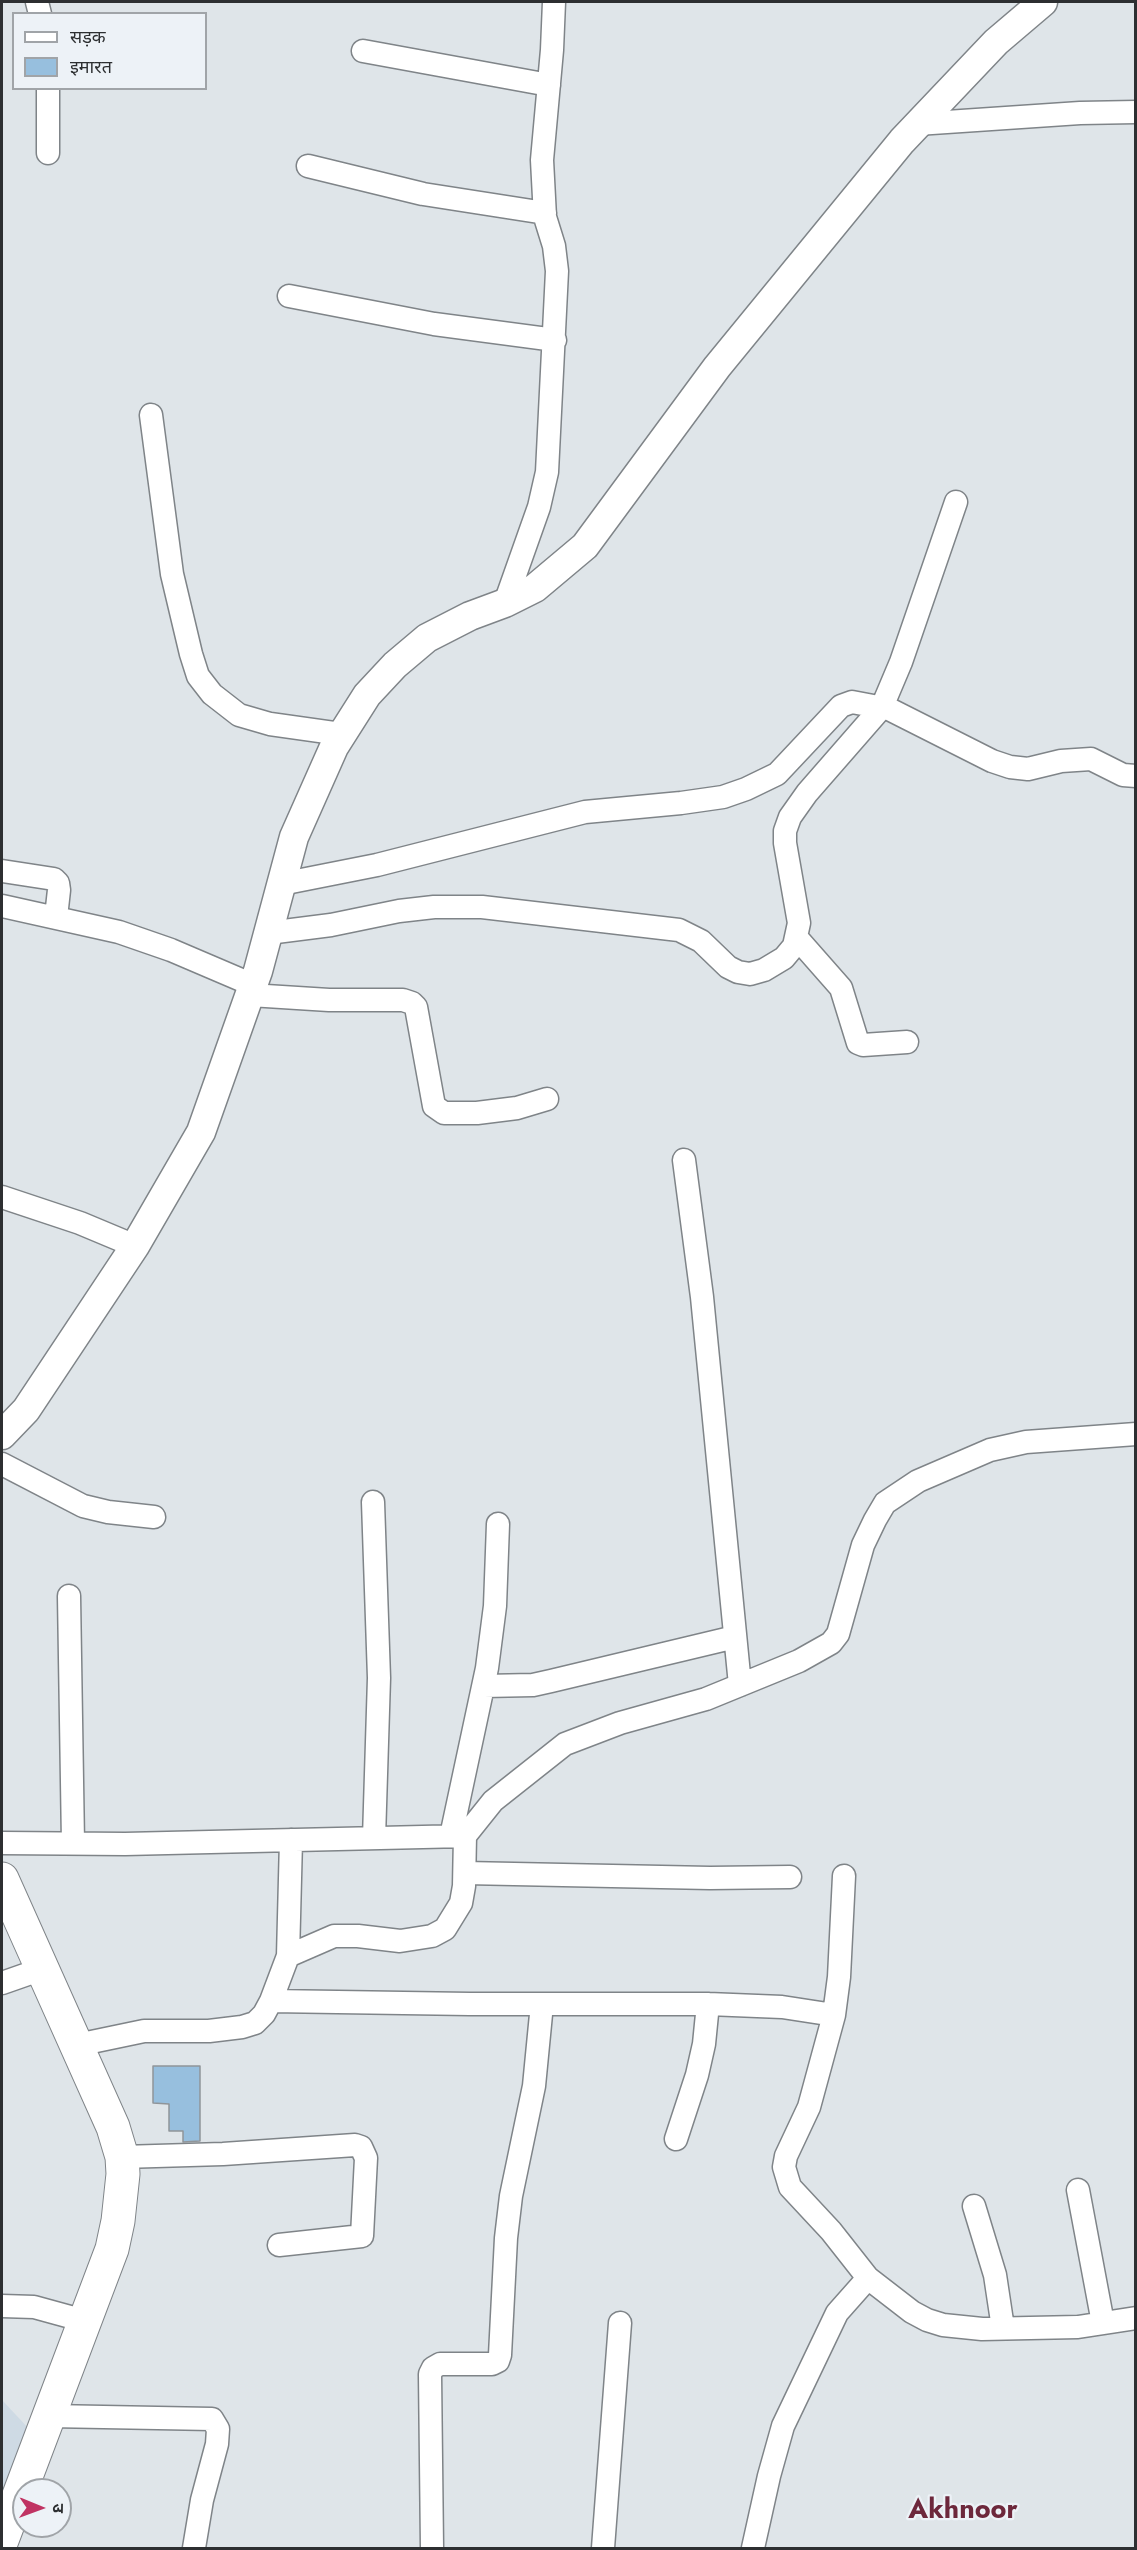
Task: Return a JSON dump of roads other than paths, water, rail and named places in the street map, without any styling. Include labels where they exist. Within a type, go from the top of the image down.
[{"type":"main road","points":[[2,1880],[113,2127],[122,2157],[123,2188],[112,2249],[2,2540]]},
{"type":"street","points":[[505,603],[539,507],[547,472],[555,340],[557,258],[544,213],[542,160],[554,2]]},
{"type":"street","points":[[2,1435],[26,1410],[135,1246],[201,1132],[252,990],[294,837],[341,734],[367,695],[414,647],[443,628],[535,588],[585,546],[717,367],[917,124],[996,42],[1043,2]]},
{"type":"street","points":[[363,51],[549,85]]},
{"type":"street","points":[[48,90],[48,153]]},
{"type":"street","points":[[917,124],[1080,112],[1136,112]]},
{"type":"street","points":[[309,166],[423,194],[544,213]]},
{"type":"street","points":[[289,296],[435,324],[555,340]]},
{"type":"street","points":[[151,415],[172,574],[198,676],[212,694],[239,715],[270,724],[341,734]]},
{"type":"street","points":[[268,933],[331,926],[399,911],[434,907],[482,907],[679,930],[710,947],[728,967],[750,974],[764,970],[784,958],[794,946],[799,914],[785,843],[785,831],[790,818],[807,793],[901,662],[956,502]]},
{"type":"street","points":[[281,884],[376,865],[585,812],[723,797],[777,774],[841,706],[870,704],[926,726],[992,761],[1010,767],[1028,769],[1061,760],[1084,759],[1105,765],[1123,775],[1136,776]]},
{"type":"street","points":[[2,871],[54,879],[58,883],[59,890],[56,917]]},
{"type":"street","points":[[2,906],[119,932],[171,950],[252,990],[328,1000],[412,1002],[416,1007],[434,1106],[444,1113],[477,1113],[517,1108],[547,1099]]},
{"type":"street","points":[[796,938],[841,988],[858,1043],[907,1042]]},
{"type":"street","points":[[684,1160],[702,1297],[740,1685]]},
{"type":"street","points":[[2,1197],[80,1223],[135,1246]]},
{"type":"street","points":[[2,1843],[458,1836],[493,1801],[565,1744],[620,1724],[706,1699],[821,1651],[838,1634],[863,1545],[875,1520],[885,1503],[918,1481],[990,1450],[1026,1442],[1136,1434]]},
{"type":"street","points":[[2,1464],[83,1506],[108,1512],[154,1517]]},
{"type":"street","points":[[373,1502],[379,1678],[374,1838]]},
{"type":"street","points":[[288,1956],[334,1936],[358,1936],[400,1941],[432,1936],[445,1929],[461,1902],[465,1873],[458,1836],[484,1686],[495,1606],[498,1524]]},
{"type":"street","points":[[69,1596],[73,1843]]},
{"type":"street","points":[[484,1686],[533,1685],[735,1637]]},
{"type":"street","points":[[82,2056],[144,2031],[209,2031],[242,2027],[255,2023],[264,2014],[288,1956],[291,1840]]},
{"type":"street","points":[[465,1873],[710,1878],[790,1877]]},
{"type":"street","points":[[844,1876],[839,1977],[834,2016],[809,2107],[786,2156],[784,2167],[790,2187],[831,2231],[860,2286],[927,2320],[943,2325],[982,2329],[1078,2327],[1136,2318]]},
{"type":"street","points":[[2,1983],[42,1969]]},
{"type":"street","points":[[271,2001],[708,2004],[782,2007],[834,2016]]},
{"type":"street","points":[[432,2548],[430,2374],[433,2368],[440,2364],[492,2364],[499,2358],[506,2238],[511,2196],[534,2086],[542,2004]]},
{"type":"street","points":[[676,2139],[700,2065],[708,2004]]},
{"type":"street","points":[[122,2157],[355,2145],[361,2147],[366,2158],[362,2236],[279,2245]]},
{"type":"street","points":[[1078,2190],[1103,2323]]},
{"type":"street","points":[[974,2206],[994,2275],[1003,2328]]},
{"type":"street","points":[[753,2548],[783,2427],[820,2344],[837,2313],[860,2286]]},
{"type":"street","points":[[2,2306],[34,2307],[85,2321]]},
{"type":"street","points":[[603,2548],[620,2323]]},
{"type":"street","points":[[49,2416],[212,2419],[218,2429],[217,2444],[202,2500],[194,2548]]},
{"type":"district","name":"Akhnoor","points":[[963,2511]]}]
